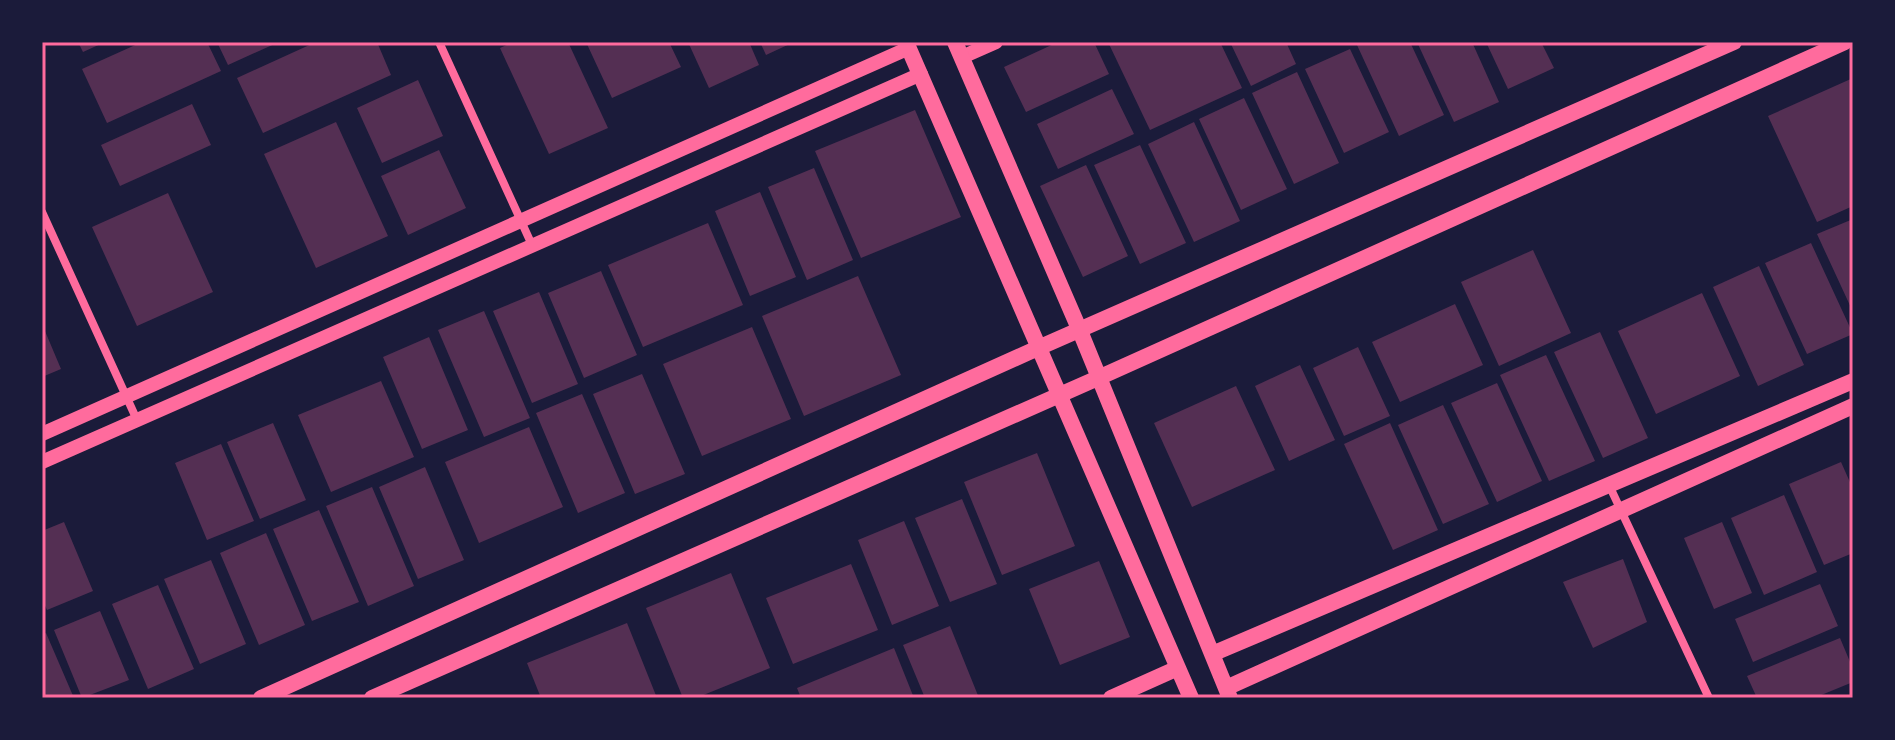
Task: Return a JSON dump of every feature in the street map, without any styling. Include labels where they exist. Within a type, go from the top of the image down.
[{"type":"main road","points":[[261,698],[1038,348],[1734,42]]},
{"type":"main road","points":[[372,698],[1098,378],[1845,42]]},
{"type":"main road","points":[[908,45],[1191,698]]},
{"type":"main road","points":[[958,50],[1080,331],[1228,693],[1620,510],[1853,406]]},
{"type":"main road","points":[[1212,654],[1853,381]]},
{"type":"main road","points":[[1111,698],[1178,668]]},
{"type":"street","points":[[439,42],[532,245]]},
{"type":"street","points":[[958,50],[996,42]]},
{"type":"street","points":[[42,434],[908,45]]},
{"type":"street","points":[[42,462],[921,74]]},
{"type":"street","points":[[42,212],[137,420]]},
{"type":"street","points":[[1608,485],[1709,698]]},
{"type":"building","points":[[78,42],[105,42],[83,52]]},
{"type":"building","points":[[142,42],[207,42],[221,71],[107,123],[82,69]]},
{"type":"building","points":[[217,42],[279,42],[228,65]]},
{"type":"building","points":[[316,42],[377,42],[391,75],[263,133],[237,78]]},
{"type":"building","points":[[513,42],[568,42],[608,128],[549,154],[500,48]]},
{"type":"building","points":[[586,42],[669,42],[681,67],[612,98]]},
{"type":"building","points":[[688,42],[749,42],[759,65],[709,88]]},
{"type":"building","points":[[760,42],[794,42],[766,55]]},
{"type":"building","points":[[1058,42],[1094,42],[1109,74],[1026,112],[1004,67]]},
{"type":"building","points":[[1108,42],[1220,42],[1242,88],[1150,130]]},
{"type":"building","points":[[1230,42],[1286,42],[1296,64],[1251,86]]},
{"type":"building","points":[[1363,42],[1410,42],[1444,115],[1399,136],[1357,45]]},
{"type":"building","points":[[1417,42],[1472,42],[1499,102],[1454,122]]},
{"type":"building","points":[[1486,42],[1541,42],[1554,68],[1508,89]]},
{"type":"building","points":[[1350,49],[1389,132],[1344,153],[1305,69]]},
{"type":"building","points":[[1297,72],[1339,163],[1294,184],[1252,93]]},
{"type":"building","points":[[1853,78],[1853,206],[1817,222],[1768,116]]},
{"type":"building","points":[[418,80],[443,136],[382,163],[357,108]]},
{"type":"building","points":[[1112,89],[1134,134],[1058,169],[1037,124]]},
{"type":"building","points":[[1244,98],[1287,189],[1241,210],[1199,119]]},
{"type":"building","points":[[192,104],[211,145],[120,186],[101,145]]},
{"type":"building","points":[[915,110],[961,217],[861,258],[815,151]]},
{"type":"building","points":[[336,122],[388,236],[316,268],[264,154]]},
{"type":"building","points":[[1194,122],[1240,221],[1194,242],[1148,144]]},
{"type":"building","points":[[1140,145],[1186,243],[1140,264],[1094,165]]},
{"type":"building","points":[[439,150],[466,208],[408,235],[381,176]]},
{"type":"building","points":[[1086,165],[1128,256],[1083,277],[1040,186]]},
{"type":"building","points":[[814,168],[853,260],[807,280],[768,187]]},
{"type":"building","points":[[760,192],[796,277],[750,296],[715,211]]},
{"type":"building","points":[[168,193],[213,292],[137,326],[92,227]]},
{"type":"building","points":[[1853,219],[1853,312],[1817,234]]},
{"type":"building","points":[[708,223],[743,305],[643,347],[608,265]]},
{"type":"building","points":[[1811,243],[1853,334],[1807,354],[1765,263]]},
{"type":"building","points":[[1533,250],[1571,333],[1499,366],[1461,282]]},
{"type":"building","points":[[1759,266],[1804,365],[1758,386],[1713,287]]},
{"type":"building","points":[[601,271],[637,355],[584,378],[548,293]]},
{"type":"building","points":[[858,276],[901,375],[804,416],[762,316]]},
{"type":"building","points":[[539,292],[578,384],[532,403],[493,311]]},
{"type":"building","points":[[1702,293],[1740,376],[1656,414],[1618,331]]},
{"type":"building","points":[[1455,304],[1483,365],[1400,402],[1372,342]]},
{"type":"building","points":[[484,311],[530,418],[484,437],[438,330]]},
{"type":"building","points":[[42,324],[61,369],[42,377]]},
{"type":"building","points":[[752,327],[791,419],[702,456],[663,364]]},
{"type":"building","points":[[1600,332],[1648,438],[1603,458],[1554,352]]},
{"type":"building","points":[[429,337],[468,430],[422,449],[383,357]]},
{"type":"building","points":[[1358,347],[1390,416],[1344,436],[1313,368]]},
{"type":"building","points":[[1546,355],[1595,461],[1549,481],[1500,375]]},
{"type":"building","points":[[1300,365],[1335,440],[1289,461],[1255,386]]},
{"type":"building","points":[[642,374],[685,474],[635,494],[593,394]]},
{"type":"building","points":[[381,381],[414,457],[331,492],[298,415]]},
{"type":"building","points":[[1497,383],[1542,481],[1497,502],[1451,403]]},
{"type":"building","points":[[1236,386],[1275,470],[1192,507],[1154,423]]},
{"type":"building","points":[[582,394],[625,493],[578,513],[536,413]]},
{"type":"building","points":[[1443,405],[1489,504],[1443,524],[1398,425]]},
{"type":"building","points":[[273,423],[306,500],[260,519],[227,442]]},
{"type":"building","points":[[1390,423],[1438,530],[1393,550],[1344,444]]},
{"type":"building","points":[[529,427],[563,507],[479,543],[445,462]]},
{"type":"building","points":[[221,444],[254,521],[207,540],[175,463]]},
{"type":"building","points":[[1037,453],[1075,546],[1002,575],[964,482]]},
{"type":"building","points":[[1841,462],[1853,489],[1853,553],[1824,565],[1789,484]]},
{"type":"building","points":[[425,467],[464,560],[418,579],[379,487]]},
{"type":"building","points":[[372,487],[414,586],[368,606],[326,506]]},
{"type":"building","points":[[1784,495],[1817,572],[1764,595],[1731,518]]},
{"type":"building","points":[[962,499],[997,584],[950,602],[915,518]]},
{"type":"building","points":[[319,510],[359,602],[312,621],[273,529]]},
{"type":"building","points":[[904,521],[939,606],[892,625],[858,540]]},
{"type":"building","points":[[64,522],[93,591],[47,610],[42,599],[42,531]]},
{"type":"building","points":[[1722,522],[1752,593],[1714,609],[1684,538]]},
{"type":"building","points":[[266,533],[305,625],[259,645],[220,553]]},
{"type":"building","points":[[1623,559],[1647,622],[1593,648],[1563,582]]},
{"type":"building","points":[[211,560],[246,644],[200,664],[164,579]]},
{"type":"building","points":[[1099,561],[1130,637],[1060,665],[1029,589]]},
{"type":"building","points":[[851,564],[878,630],[793,664],[766,598]]},
{"type":"building","points":[[731,573],[770,668],[696,698],[683,698],[646,608]]},
{"type":"building","points":[[1820,584],[1838,626],[1753,662],[1735,619]]},
{"type":"building","points":[[158,585],[194,669],[148,689],[112,604]]},
{"type":"building","points":[[100,611],[129,680],[82,698],[54,630]]},
{"type":"building","points":[[627,623],[657,698],[541,698],[527,663]]},
{"type":"building","points":[[950,626],[979,698],[925,698],[903,645]]},
{"type":"building","points":[[46,633],[74,698],[42,698],[42,635]]},
{"type":"building","points":[[1840,638],[1853,669],[1853,682],[1814,698],[1757,698],[1747,676]]},
{"type":"building","points":[[894,648],[914,698],[801,698],[797,688]]}]
